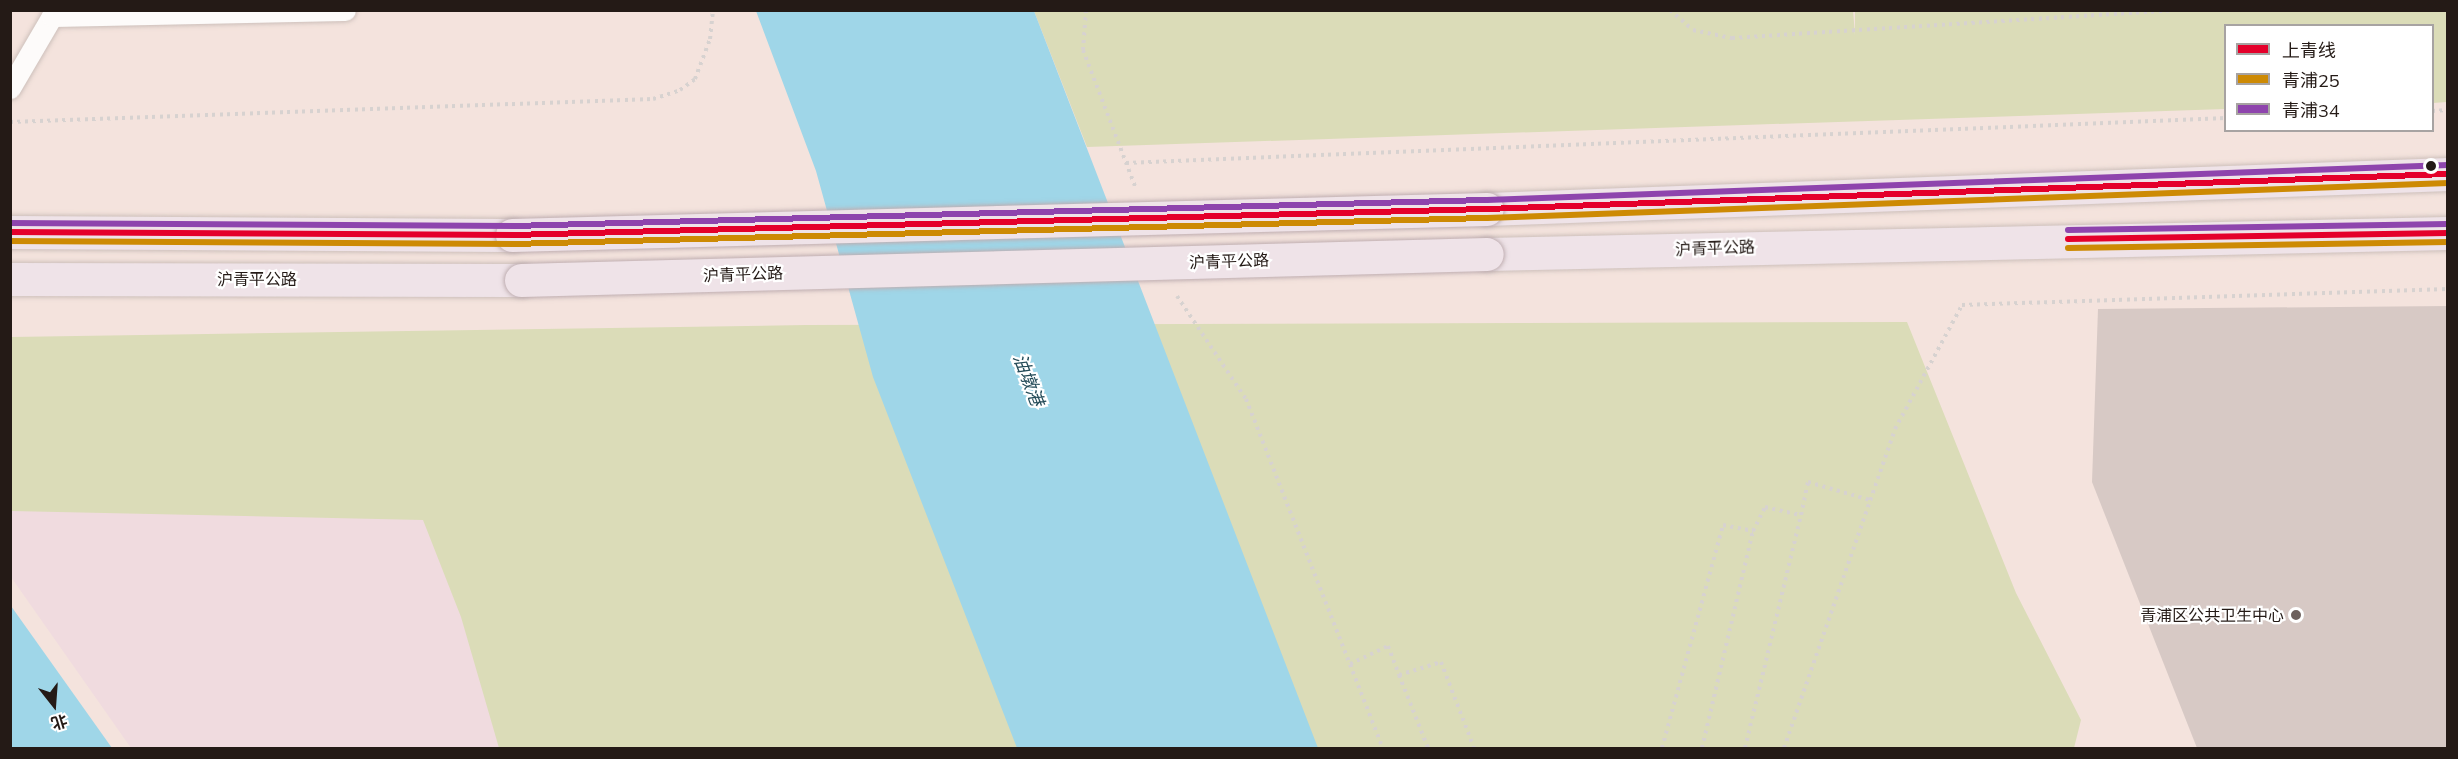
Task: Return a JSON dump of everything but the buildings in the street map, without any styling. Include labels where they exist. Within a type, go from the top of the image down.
[{"type":"highway","points":[[10,232],[512,235],[1487,209],[2448,174]]},
{"type":"highway","name":"沪青平公路","points":[[10,279],[521,280],[2448,233]]},
{"type":"lane","points":[[10,88],[52,16],[345,10]]},
{"type":"path","points":[[10,122],[653,99],[680,90],[695,79],[710,39],[713,10]]},
{"type":"path","points":[[1086,10],[1083,50],[1139,196]]},
{"type":"path","points":[[1670,10],[1693,30],[1732,38],[2173,10]]},
{"type":"path","points":[[1126,163],[2224,118]]},
{"type":"path","points":[[1173,286],[1182,308],[1246,399],[1383,748]]},
{"type":"path","points":[[1784,748],[1895,429],[1962,305],[2448,289]]},
{"type":"path","points":[[1745,748],[1808,482],[1870,500]]},
{"type":"path","points":[[1702,748],[1753,531],[1765,507],[1801,515]]},
{"type":"path","points":[[1662,748],[1723,525],[1753,531]]},
{"type":"path","points":[[1350,664],[1388,646],[1428,748]]},
{"type":"path","points":[[1399,675],[1441,662],[1474,748]]},
{"type":"shaded area","points":[[10,372],[225,381],[1017,748],[131,748],[11,577]]},
{"type":"green space","points":[[1853,10],[1855,35],[1855,10],[2447,11],[2447,102],[2434,103],[2434,24],[2224,24],[2224,109],[1087,147],[1034,11]]},
{"type":"green space","points":[[1907,322],[2016,593],[2081,720],[2074,748],[499,748],[461,617],[423,520],[11,511],[11,337],[806,325]]},
{"type":"water","name":"油墩港","points":[[756,11],[1034,11],[1318,748],[1017,748],[873,377],[816,171]]},
{"type":"water","points":[[11,606],[112,748],[11,748]]},
{"type":"transit line","name":"青浦34","points":[[10,223],[512,226],[1487,200],[2448,165]]},
{"type":"transit line","name":"上青线","points":[[10,232],[512,235],[1487,209],[2448,174]]},
{"type":"transit line","name":"青浦25","points":[[10,241],[512,244],[1487,218],[2448,183]]},
{"type":"transit line","name":"青浦34","points":[[2068,230],[2448,224]]},
{"type":"transit line","name":"上青线","points":[[2068,239],[2448,233]]},
{"type":"transit line","name":"青浦25","points":[[2068,248],[2448,242]]},
{"type":"place","name":"青浦区公共卫生中心","points":[[2296,615]]}]
